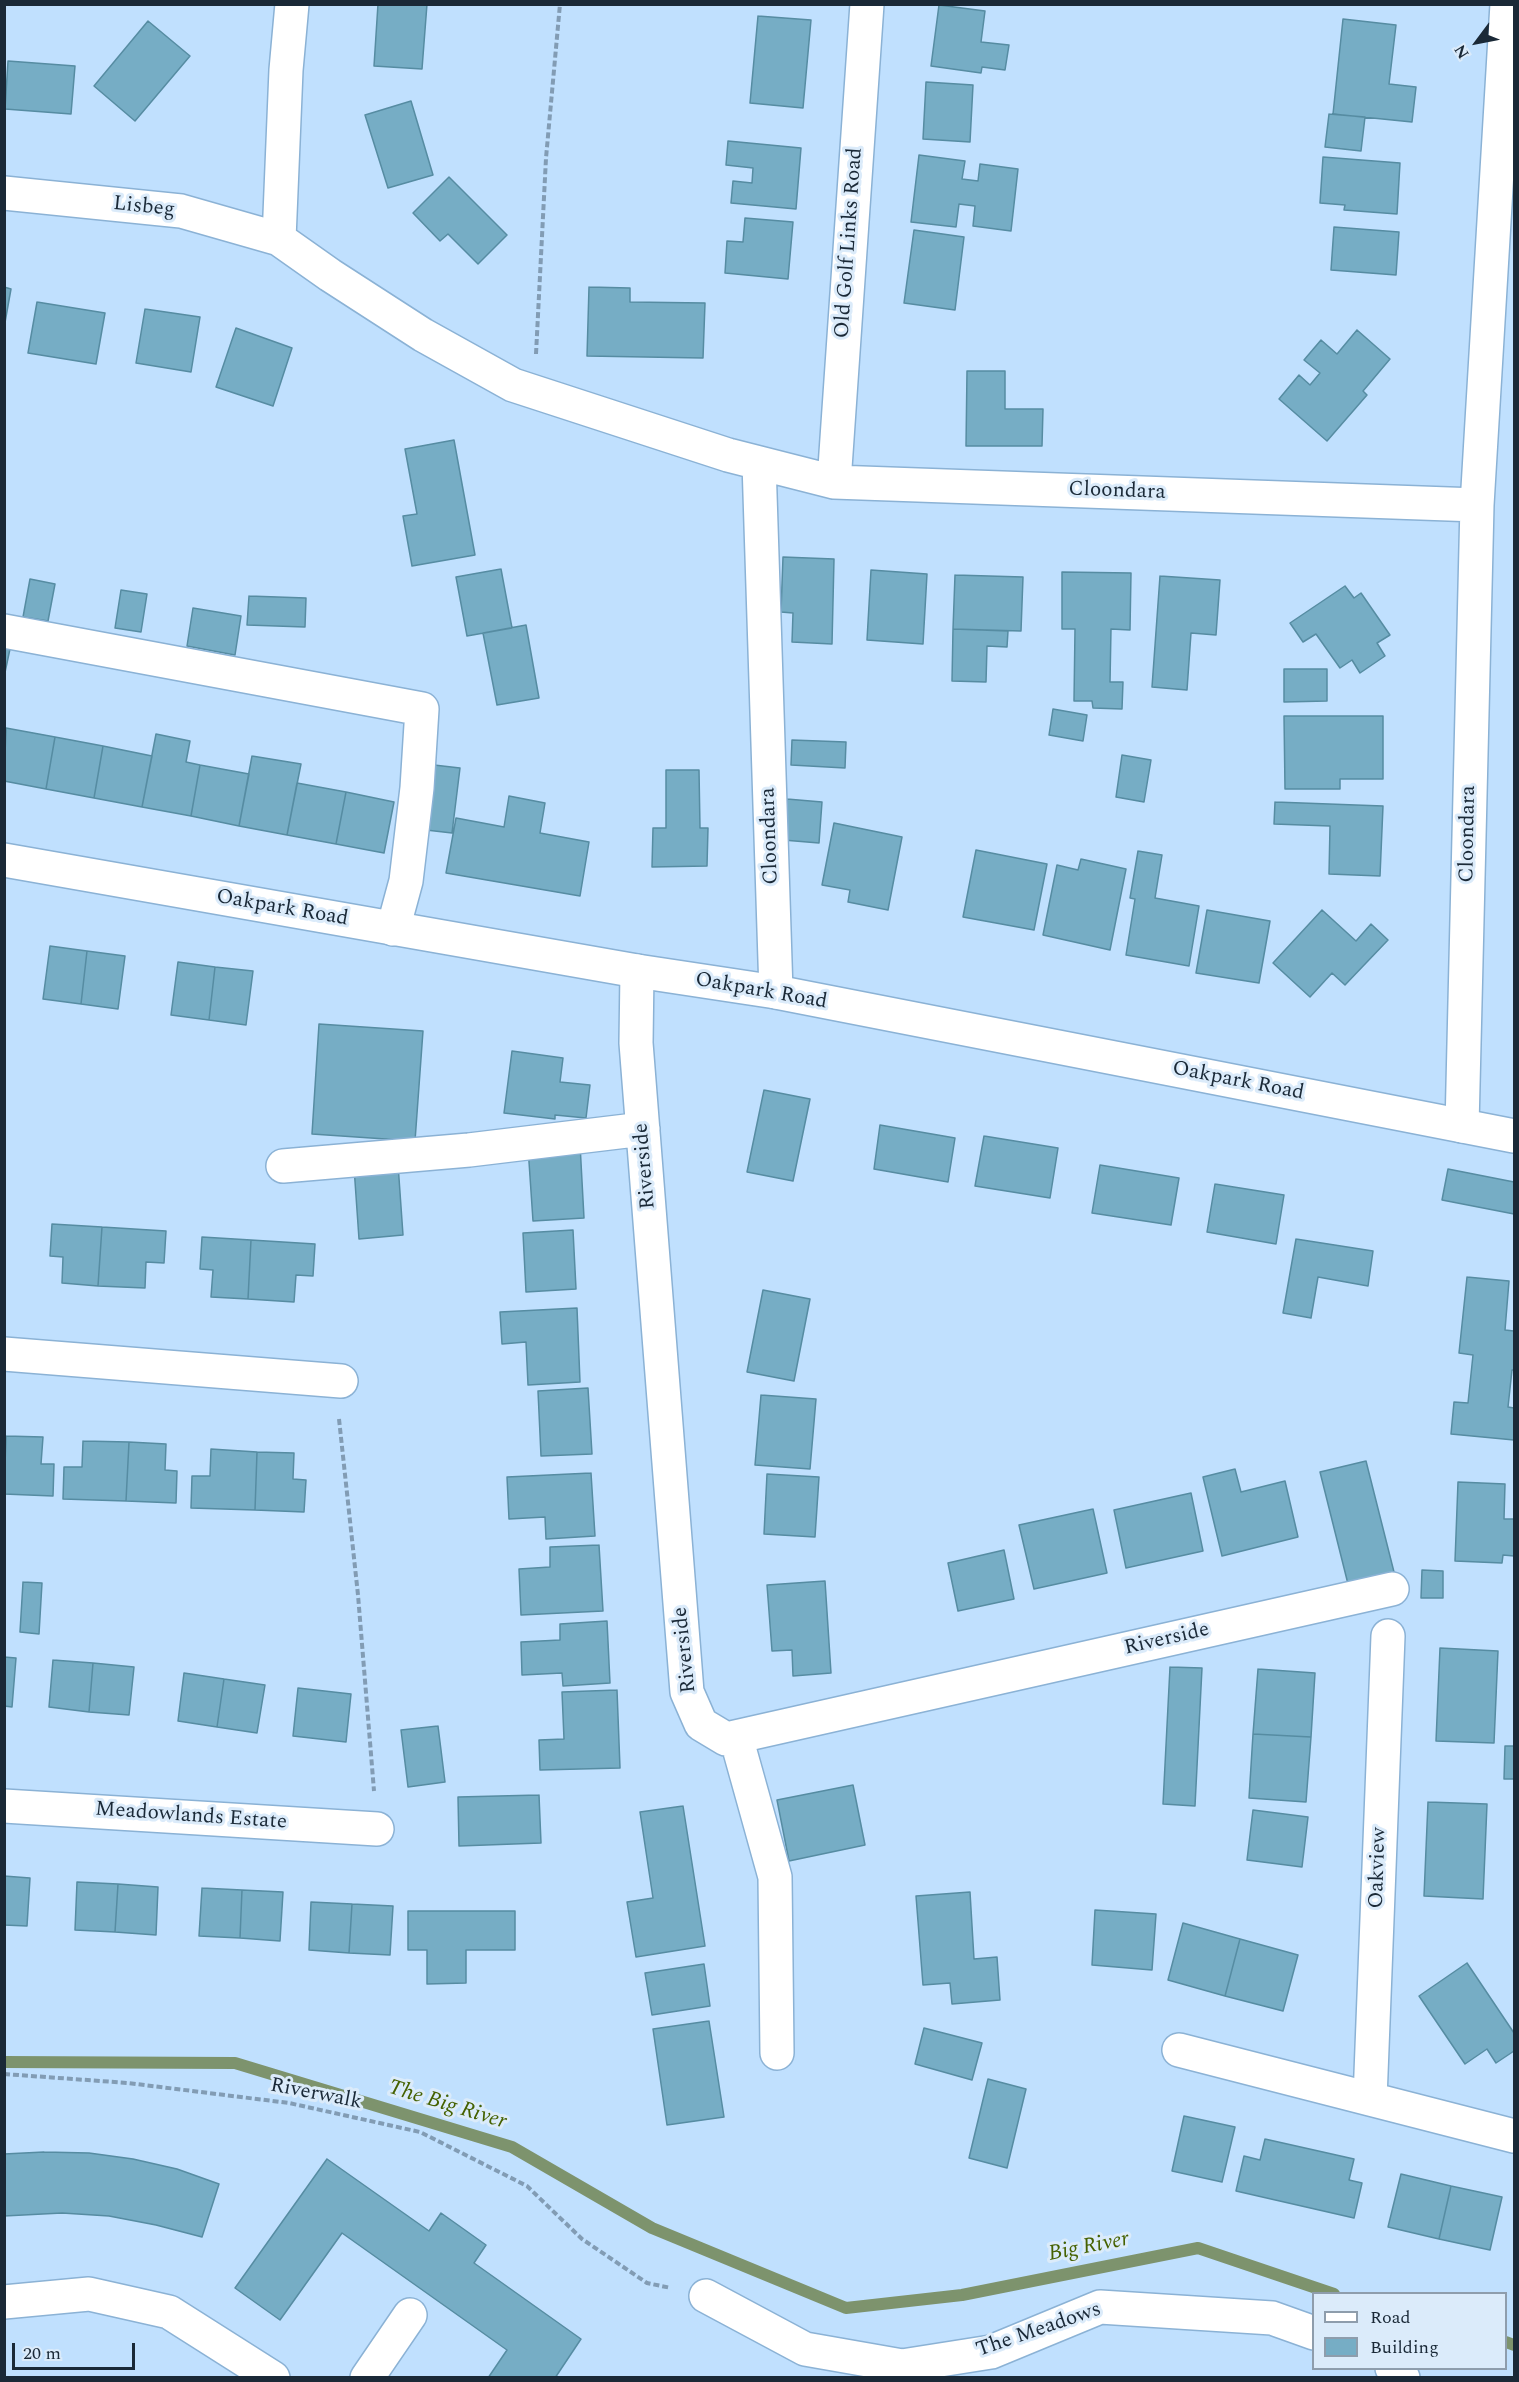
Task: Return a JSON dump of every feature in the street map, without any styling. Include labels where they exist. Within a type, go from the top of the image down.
[{"type":"street","points":[[279,239],[286,70],[292,4]]},
{"type":"street","name":"Old Golf Links Road","points":[[834,482],[867,4]]},
{"type":"street","name":"Cloondara","points":[[1462,1126],[1477,506],[1508,4]]},
{"type":"street","name":"Lisbeg","points":[[4,193],[181,211],[279,239],[330,276],[423,335],[523,388]]},
{"type":"street","name":"Cloondara","points":[[523,388],[759,463],[834,482],[1477,506]]},
{"type":"street","name":"Cloondara","points":[[759,463],[776,992]]},
{"type":"street","points":[[4,631],[422,709],[417,788],[406,881],[393,929]]},
{"type":"street","name":"Oakpark Road","points":[[4,860],[637,971],[776,992],[1515,1136]]},
{"type":"street","name":"Riverside","points":[[637,971],[636,1043],[687,1692],[700,1724],[726,1739],[1392,1589]]},
{"type":"street","points":[[283,1166],[470,1150],[643,1129]]},
{"type":"street","points":[[4,1354],[338,1380]]},
{"type":"street","name":"Oakview","points":[[1370,2099],[1388,1636]]},
{"type":"street","points":[[736,1737],[775,1877],[777,2053]]},
{"type":"street","name":"Meadowlands Estate","points":[[4,1806],[376,1829]]},
{"type":"street","points":[[1179,2050],[1515,2136]]},
{"type":"street","points":[[4,2302],[89,2294],[170,2312],[273,2378]]},
{"type":"street","name":"The Meadows","points":[[706,2296],[805,2349],[902,2366],[991,2352],[1100,2307],[1272,2318],[1312,2332]]},
{"type":"street","points":[[367,2378],[410,2315]]},
{"type":"path","points":[[523,388],[560,4]]},
{"type":"path","points":[[338,1380],[376,1829]]},
{"type":"path","name":"Riverwalk","points":[[4,2074],[128,2083],[289,2103],[420,2132],[527,2186],[582,2239],[647,2283]]},
{"type":"building","points":[[378,4],[427,4],[422,69],[374,66]]},
{"type":"building","points":[[939,5],[985,11],[981,42],[1009,45],[1005,70],[982,67],[981,73],[931,66]]},
{"type":"building","points":[[758,16],[811,20],[803,108],[750,103]]},
{"type":"building","points":[[1343,19],[1396,25],[1389,84],[1416,87],[1412,122],[1333,114]]},
{"type":"building","points":[[148,21],[190,56],[135,121],[94,86]]},
{"type":"building","points":[[8,61],[75,66],[71,114],[5,109]]},
{"type":"building","points":[[926,82],[973,85],[970,142],[923,139]]},
{"type":"building","points":[[411,101],[433,175],[388,188],[365,115]]},
{"type":"building","points":[[1329,114],[1365,117],[1361,151],[1325,147]]},
{"type":"building","points":[[728,141],[801,148],[796,209],[731,203],[733,181],[752,183],[753,168],[726,165]]},
{"type":"building","points":[[919,155],[965,161],[962,179],[978,181],[980,164],[1018,169],[1011,231],[973,226],[975,206],[959,204],[956,227],[911,222]]},
{"type":"building","points":[[1323,157],[1400,163],[1397,214],[1344,210],[1345,205],[1320,203]]},
{"type":"building","points":[[449,177],[507,235],[478,264],[448,234],[440,241],[413,213]]},
{"type":"building","points":[[745,218],[793,222],[788,279],[725,273],[727,241],[743,242]]},
{"type":"building","points":[[1334,227],[1399,232],[1396,275],[1331,270]]},
{"type":"building","points":[[914,230],[964,237],[955,310],[904,303]]},
{"type":"building","points":[[4,287],[11,289],[4,328]]},
{"type":"building","points":[[589,287],[630,288],[630,302],[705,303],[703,358],[587,356]]},
{"type":"building","points":[[37,302],[105,313],[96,364],[28,353]]},
{"type":"building","points":[[145,309],[200,317],[191,372],[136,363]]},
{"type":"building","points":[[236,328],[292,348],[273,406],[216,387]]},
{"type":"building","points":[[1357,330],[1390,359],[1363,391],[1367,395],[1327,441],[1279,399],[1299,375],[1310,385],[1320,373],[1304,360],[1321,340],[1337,354]]},
{"type":"building","points":[[967,371],[1005,371],[1005,409],[1043,409],[1042,446],[966,446]]},
{"type":"building","points":[[454,440],[475,555],[412,566],[403,516],[417,514],[405,449]]},
{"type":"building","points":[[783,557],[834,559],[832,644],[792,642],[793,613],[781,612]]},
{"type":"building","points":[[501,569],[512,628],[467,636],[456,577]]},
{"type":"building","points":[[871,570],[927,574],[923,644],[867,640]]},
{"type":"building","points":[[1062,572],[1131,573],[1130,630],[1111,629],[1110,682],[1123,682],[1122,709],[1093,708],[1092,701],[1074,701],[1075,629],[1062,629]]},
{"type":"building","points":[[955,575],[1023,577],[1021,631],[953,629]]},
{"type":"building","points":[[1160,576],[1220,580],[1216,635],[1191,633],[1187,690],[1152,687]]},
{"type":"building","points":[[30,579],[55,584],[48,621],[23,617]]},
{"type":"building","points":[[1345,586],[1354,598],[1361,593],[1390,635],[1377,643],[1385,656],[1360,673],[1352,660],[1340,668],[1316,634],[1303,642],[1290,623]]},
{"type":"building","points":[[121,590],[147,594],[141,632],[115,628]]},
{"type":"building","points":[[249,596],[306,598],[305,627],[247,625]]},
{"type":"building","points":[[193,608],[241,616],[235,655],[187,646]]},
{"type":"building","points":[[526,625],[539,698],[497,705],[483,633]]},
{"type":"building","points":[[953,629],[1008,631],[1007,647],[987,646],[986,682],[952,681]]},
{"type":"building","points":[[4,648],[10,649],[4,677]]},
{"type":"building","points":[[1284,669],[1327,669],[1327,701],[1284,702]]},
{"type":"building","points":[[1053,709],[1087,715],[1083,741],[1049,735]]},
{"type":"building","points":[[1284,716],[1383,716],[1383,779],[1340,779],[1340,789],[1285,789]]},
{"type":"building","points":[[6,728],[55,737],[46,789],[4,781]]},
{"type":"building","points":[[156,734],[190,741],[186,762],[200,765],[191,816],[142,807]]},
{"type":"building","points":[[55,737],[103,746],[94,798],[46,789]]},
{"type":"building","points":[[792,740],[846,742],[845,768],[791,765]]},
{"type":"building","points":[[103,746],[152,756],[142,807],[94,798]]},
{"type":"building","points":[[1122,755],[1151,760],[1144,802],[1116,797]]},
{"type":"building","points":[[252,756],[301,764],[287,835],[239,826]]},
{"type":"building","points":[[200,765],[249,774],[239,826],[191,816]]},
{"type":"building","points":[[434,765],[460,768],[452,833],[426,830]]},
{"type":"building","points":[[666,770],[699,770],[700,828],[708,828],[707,866],[652,867],[653,828],[666,828]]},
{"type":"building","points":[[297,783],[346,792],[336,844],[287,835]]},
{"type":"building","points":[[346,792],[394,802],[384,853],[336,844]]},
{"type":"building","points":[[509,796],[545,803],[540,833],[589,842],[580,896],[446,873],[456,818],[504,827]]},
{"type":"building","points":[[787,799],[822,802],[819,843],[783,840]]},
{"type":"building","points":[[1275,802],[1383,806],[1380,876],[1329,874],[1330,826],[1274,824]]},
{"type":"building","points":[[834,823],[902,837],[888,910],[848,902],[850,890],[822,885]]},
{"type":"building","points":[[976,850],[1047,864],[1034,930],[963,917]]},
{"type":"building","points":[[1138,851],[1162,855],[1155,898],[1199,906],[1189,966],[1126,955],[1135,899],[1130,898]]},
{"type":"building","points":[[1081,859],[1126,869],[1110,950],[1043,935],[1057,865],[1078,870]]},
{"type":"building","points":[[1207,910],[1270,921],[1259,983],[1196,973]]},
{"type":"building","points":[[1322,910],[1356,941],[1371,924],[1388,940],[1345,985],[1332,973],[1310,997],[1273,963]]},
{"type":"building","points":[[50,946],[87,951],[81,1004],[43,999]]},
{"type":"building","points":[[87,951],[125,956],[118,1009],[81,1004]]},
{"type":"building","points":[[178,962],[215,967],[209,1020],[171,1015]]},
{"type":"building","points":[[215,967],[253,971],[246,1025],[209,1020]]},
{"type":"building","points":[[319,1024],[423,1031],[415,1141],[312,1134]]},
{"type":"building","points":[[512,1051],[563,1058],[560,1082],[590,1085],[586,1118],[555,1115],[555,1119],[504,1113]]},
{"type":"building","points":[[764,1090],[810,1099],[793,1181],[747,1172]]},
{"type":"building","points":[[880,1125],[955,1138],[948,1182],[874,1169]]},
{"type":"building","points":[[984,1136],[1058,1148],[1050,1198],[975,1186]]},
{"type":"building","points":[[580,1144],[584,1218],[533,1221],[528,1147]]},
{"type":"building","points":[[398,1164],[403,1235],[359,1239],[354,1167]]},
{"type":"building","points":[[1100,1165],[1179,1178],[1171,1225],[1092,1213]]},
{"type":"building","points":[[1448,1169],[1514,1182],[1514,1214],[1442,1200]]},
{"type":"building","points":[[1215,1184],[1284,1195],[1276,1244],[1207,1232]]},
{"type":"building","points":[[52,1224],[102,1227],[98,1286],[62,1283],[63,1257],[50,1256]]},
{"type":"building","points":[[102,1227],[166,1231],[164,1263],[146,1262],[145,1288],[98,1286]]},
{"type":"building","points":[[573,1230],[576,1289],[526,1292],[523,1233]]},
{"type":"building","points":[[202,1237],[251,1240],[248,1299],[211,1297],[213,1270],[200,1269]]},
{"type":"building","points":[[1296,1239],[1373,1251],[1368,1286],[1318,1277],[1311,1318],[1283,1313]]},
{"type":"building","points":[[251,1240],[315,1244],[313,1276],[296,1275],[294,1302],[248,1299]]},
{"type":"building","points":[[1467,1277],[1509,1281],[1505,1330],[1514,1331],[1514,1370],[1512,1370],[1508,1407],[1514,1408],[1514,1440],[1451,1434],[1454,1402],[1468,1403],[1473,1355],[1459,1353]]},
{"type":"building","points":[[763,1290],[810,1299],[794,1381],[747,1372]]},
{"type":"building","points":[[577,1308],[580,1382],[528,1385],[526,1342],[502,1344],[500,1312]]},
{"type":"building","points":[[588,1388],[592,1454],[541,1456],[538,1391]]},
{"type":"building","points":[[761,1395],[816,1399],[810,1469],[755,1465]]},
{"type":"building","points":[[6,1436],[43,1437],[41,1464],[54,1464],[53,1496],[4,1494]]},
{"type":"building","points":[[83,1441],[129,1442],[126,1501],[63,1499],[64,1467],[82,1467]]},
{"type":"building","points":[[129,1442],[166,1444],[165,1470],[177,1471],[176,1503],[126,1501]]},
{"type":"building","points":[[211,1449],[257,1452],[255,1510],[191,1508],[192,1476],[210,1476]]},
{"type":"building","points":[[257,1452],[294,1453],[293,1479],[306,1480],[304,1512],[255,1510]]},
{"type":"building","points":[[1366,1461],[1395,1576],[1349,1588],[1320,1472]]},
{"type":"building","points":[[1235,1469],[1241,1492],[1285,1481],[1298,1537],[1222,1556],[1203,1477]]},
{"type":"building","points":[[591,1473],[595,1536],[546,1539],[545,1517],[509,1519],[507,1477]]},
{"type":"building","points":[[767,1474],[819,1477],[815,1537],[764,1534]]},
{"type":"building","points":[[1458,1482],[1505,1484],[1504,1519],[1514,1519],[1514,1556],[1503,1555],[1502,1563],[1455,1561]]},
{"type":"building","points":[[1191,1493],[1203,1551],[1126,1568],[1114,1510]]},
{"type":"building","points":[[1093,1509],[1107,1573],[1034,1589],[1019,1525]]},
{"type":"building","points":[[599,1545],[603,1611],[521,1615],[519,1569],[550,1567],[550,1547]]},
{"type":"building","points":[[1004,1550],[1014,1599],[958,1611],[948,1563]]},
{"type":"building","points":[[1422,1570],[1443,1571],[1443,1598],[1421,1598]]},
{"type":"building","points":[[825,1581],[831,1673],[793,1676],[792,1650],[772,1651],[767,1585]]},
{"type":"building","points":[[23,1582],[42,1583],[39,1634],[20,1632]]},
{"type":"building","points":[[607,1621],[610,1683],[563,1686],[562,1673],[522,1675],[521,1642],[560,1640],[560,1624]]},
{"type":"building","points":[[1440,1648],[1498,1651],[1494,1743],[1436,1741]]},
{"type":"building","points":[[4,1657],[16,1658],[12,1707],[4,1706]]},
{"type":"building","points":[[53,1660],[93,1663],[89,1712],[49,1707]]},
{"type":"building","points":[[93,1663],[134,1667],[129,1715],[89,1712]]},
{"type":"building","points":[[1170,1667],[1202,1668],[1195,1806],[1163,1804]]},
{"type":"building","points":[[1258,1669],[1315,1673],[1311,1737],[1253,1734]]},
{"type":"building","points":[[184,1673],[224,1679],[217,1727],[178,1721]]},
{"type":"building","points":[[224,1679],[265,1685],[257,1733],[217,1727]]},
{"type":"building","points":[[298,1688],[351,1694],[346,1742],[293,1736]]},
{"type":"building","points":[[617,1690],[620,1768],[540,1770],[539,1740],[564,1739],[562,1692]]},
{"type":"building","points":[[438,1726],[445,1782],[408,1787],[401,1730]]},
{"type":"building","points":[[1253,1734],[1311,1737],[1306,1802],[1249,1798]]},
{"type":"building","points":[[1505,1746],[1514,1746],[1514,1779],[1504,1779]]},
{"type":"building","points":[[853,1785],[865,1845],[789,1861],[777,1800]]},
{"type":"building","points":[[539,1795],[541,1843],[459,1846],[458,1797]]},
{"type":"building","points":[[1428,1802],[1487,1804],[1483,1899],[1424,1896]]},
{"type":"building","points":[[683,1806],[705,1946],[636,1957],[627,1902],[653,1898],[640,1812]]},
{"type":"building","points":[[1253,1810],[1308,1817],[1302,1867],[1247,1860]]},
{"type":"building","points":[[4,1876],[30,1878],[27,1926],[4,1925]]},
{"type":"building","points":[[77,1882],[118,1884],[115,1932],[75,1930]]},
{"type":"building","points":[[118,1884],[158,1887],[156,1935],[115,1932]]},
{"type":"building","points":[[202,1888],[242,1890],[240,1938],[199,1936]]},
{"type":"building","points":[[242,1890],[283,1892],[280,1941],[240,1938]]},
{"type":"building","points":[[970,1892],[974,1959],[997,1957],[1000,2000],[952,2004],[950,1983],[923,1985],[916,1896]]},
{"type":"building","points":[[311,1902],[352,1904],[349,1953],[309,1950]]},
{"type":"building","points":[[352,1904],[393,1906],[390,1955],[349,1953]]},
{"type":"building","points":[[1095,1910],[1156,1914],[1152,1970],[1092,1965]]},
{"type":"building","points":[[408,1911],[515,1911],[515,1950],[466,1950],[466,1983],[427,1984],[427,1950],[408,1950]]},
{"type":"building","points":[[1183,1923],[1240,1939],[1225,1996],[1168,1980]]},
{"type":"building","points":[[1240,1939],[1298,1955],[1283,2011],[1225,1996]]},
{"type":"building","points":[[1467,1963],[1514,2033],[1514,2051],[1496,2063],[1487,2049],[1465,2064],[1419,1996]]},
{"type":"building","points":[[704,1964],[710,2006],[652,2015],[645,1973]]},
{"type":"building","points":[[709,2021],[724,2117],[667,2125],[653,2029]]},
{"type":"building","points":[[924,2028],[982,2043],[972,2080],[915,2064]]},
{"type":"building","points":[[988,2079],[1026,2089],[1007,2168],[969,2158]]},
{"type":"building","points":[[1184,2116],[1235,2127],[1222,2182],[1172,2171]]},
{"type":"building","points":[[1265,2139],[1354,2159],[1349,2180],[1362,2183],[1354,2218],[1236,2191],[1244,2156],[1260,2160]]},
{"type":"building","points":[[89,2153],[133,2159],[177,2169],[219,2184],[202,2237],[109,2216],[62,2213],[4,2216],[4,2154]]},
{"type":"building","points":[[327,2159],[429,2231],[441,2213],[486,2245],[474,2263],[581,2339],[555,2378],[488,2378],[507,2350],[342,2233],[280,2320],[235,2288]]},
{"type":"building","points":[[1401,2174],[1451,2186],[1439,2239],[1388,2227]]},
{"type":"building","points":[[1451,2186],[1502,2197],[1490,2250],[1439,2239]]},
{"type":"waterway","name":"The Big River","points":[[4,2062],[235,2063],[512,2147],[652,2228],[846,2308],[962,2295],[1198,2248],[1328,2292]]},
{"type":"waterway","name":"Big River","points":[[1507,2342],[1514,2345]]}]
